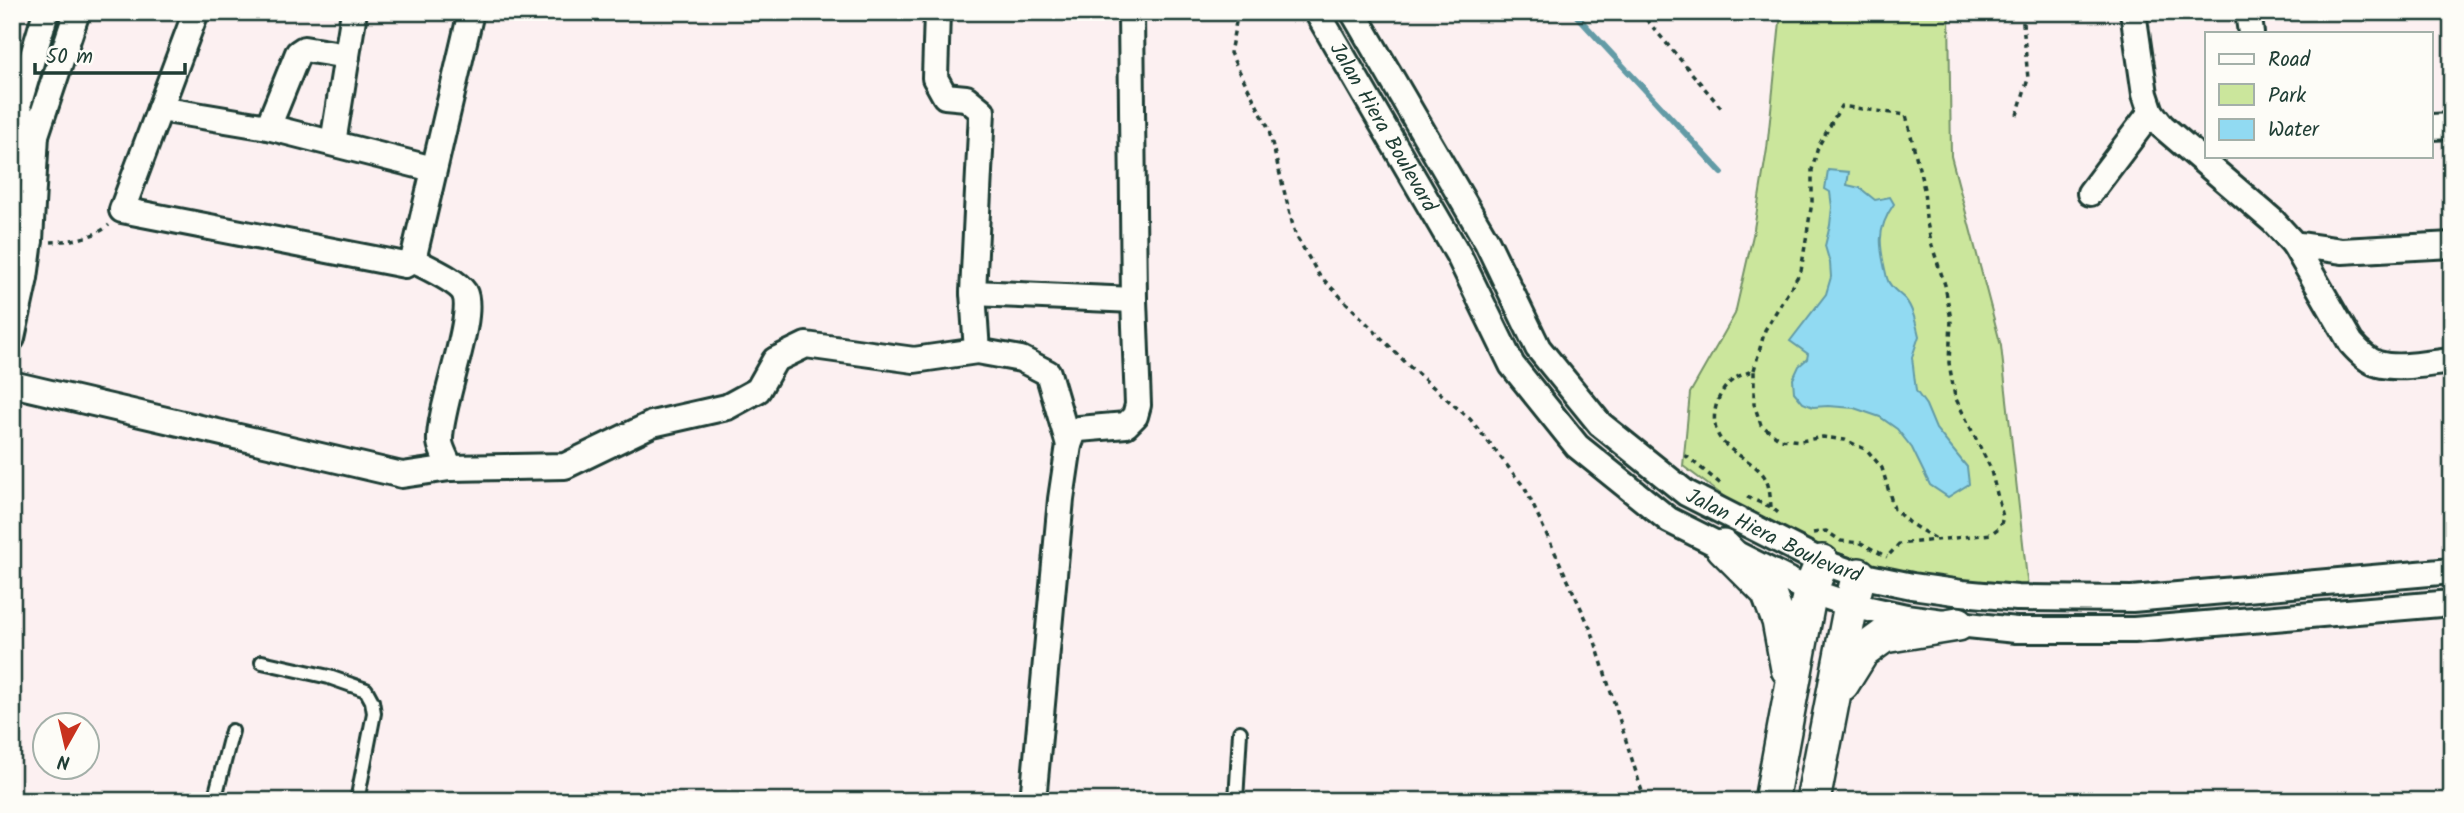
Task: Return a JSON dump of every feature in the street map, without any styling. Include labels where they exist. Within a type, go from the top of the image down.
[{"type":"main road","points":[[1723,547],[1768,592],[1780,621],[1792,689]]},
{"type":"main road","points":[[1771,801],[1813,563]]},
{"type":"main road","points":[[1814,801],[1855,590]]},
{"type":"main road","points":[[1833,699],[1862,652],[1884,636],[1958,624]]},
{"type":"main road","points":[[1756,801],[1781,746]]},
{"type":"main road","points":[[1822,754],[1824,801]]},
{"type":"street","points":[[40,124],[15,108],[46,12]]},
{"type":"street","points":[[12,338],[25,278],[21,232],[40,124],[77,12]]},
{"type":"street","points":[[196,12],[122,210],[405,265],[413,260],[471,12]]},
{"type":"street","points":[[333,143],[354,12]]},
{"type":"street","points":[[937,12],[934,78],[945,96],[966,98],[982,111],[973,293],[977,351]]},
{"type":"street","points":[[1033,801],[1061,499],[1069,445],[1074,432],[1079,429],[1126,425],[1135,416],[1138,405],[1130,12]]},
{"type":"street","name":"Jalan Hiera Boulevard","points":[[1317,12],[1459,256],[1511,365],[1577,446],[1669,520],[1723,547],[1813,563]]},
{"type":"street","name":"Jalan Hiera Boulevard","points":[[1353,12],[1487,242],[1538,348],[1600,424],[1686,493],[1813,563]]},
{"type":"street","points":[[2133,12],[2145,94],[2151,113],[2162,126],[2273,221],[2294,244],[2351,343],[2361,354],[2376,364],[2386,365],[2452,361]]},
{"type":"street","points":[[2248,12],[2251,32]]},
{"type":"street","points":[[268,127],[298,53],[304,49],[347,56]]},
{"type":"street","points":[[160,109],[268,127],[433,169]]},
{"type":"street","points":[[2090,193],[2151,113]]},
{"type":"street","points":[[2432,127],[2452,126]]},
{"type":"street","points":[[1459,256],[1487,242]]},
{"type":"street","points":[[2294,244],[2342,251],[2452,245]]},
{"type":"street","points":[[413,260],[449,280],[464,292],[468,311],[452,374],[440,443],[450,468]]},
{"type":"street","points":[[973,293],[1134,299]]},
{"type":"street","points":[[12,383],[402,475],[450,468],[565,466],[652,424],[727,407],[758,390],[775,360],[806,345],[914,360],[977,351],[1021,359],[1048,373],[1069,445]]},
{"type":"street","points":[[1813,563],[1855,590]]},
{"type":"street","name":"Jalan Hiera Boulevard","points":[[1855,590],[1912,586],[2017,598],[2132,599],[2452,571]]},
{"type":"street","name":"Jalan Hiera Boulevard","points":[[1855,590],[1906,617],[2015,630],[2134,630],[2452,603]]},
{"type":"lane","points":[[262,662],[329,677],[366,690],[374,713],[357,801]]},
{"type":"lane","points":[[214,801],[232,731]]},
{"type":"lane","points":[[1236,801],[1240,732]]},
{"type":"path","points":[[1237,12],[1230,53],[1268,127],[1295,234],[1319,275],[1410,367],[1470,419],[1525,488],[1592,632],[1645,801]]},
{"type":"path","points":[[1640,12],[1723,110]]},
{"type":"path","points":[[2017,115],[2028,79],[2022,12]]},
{"type":"path","points":[[1887,557],[1899,544],[1938,540],[1991,534],[2000,527],[2003,517],[1990,467],[1955,397],[1949,363],[1951,320],[1945,285],[1932,247],[1924,189],[1906,115],[1841,106],[1818,147],[1812,170],[1812,202],[1801,271],[1765,330],[1754,370],[1754,404],[1761,425],[1780,439],[1801,441],[1823,437],[1844,440],[1867,450],[1882,468],[1894,509],[1909,523],[1938,540]]},
{"type":"path","points":[[21,232],[70,241],[104,229],[122,210]]},
{"type":"path","points":[[1754,370],[1733,379],[1719,396],[1714,414],[1717,432],[1723,443],[1762,473],[1768,483],[1771,507]]},
{"type":"path","points":[[1685,455],[1726,488]]},
{"type":"path","points":[[1737,493],[1771,507],[1789,521]]},
{"type":"path","points":[[1813,563],[1826,531],[1841,541],[1861,543],[1900,561]]},
{"type":"green space","points":[[1781,12],[1949,12],[1951,156],[2001,346],[2028,588],[1940,584],[1860,561],[1802,539],[1730,501],[1683,466],[1690,393],[1735,314],[1753,235],[1767,149]]},
{"type":"water","points":[[1828,170],[1849,172],[1847,185],[1860,188],[1875,200],[1890,197],[1894,204],[1884,223],[1881,249],[1888,281],[1908,303],[1917,326],[1919,336],[1912,357],[1916,391],[1926,405],[1936,429],[1967,467],[1969,484],[1948,497],[1930,485],[1912,448],[1897,429],[1880,417],[1854,408],[1813,407],[1803,403],[1794,392],[1793,379],[1808,354],[1790,341],[1826,294],[1831,277],[1825,246],[1832,207],[1830,192],[1825,189]]},
{"type":"waterway","points":[[1573,12],[1722,173]]}]
